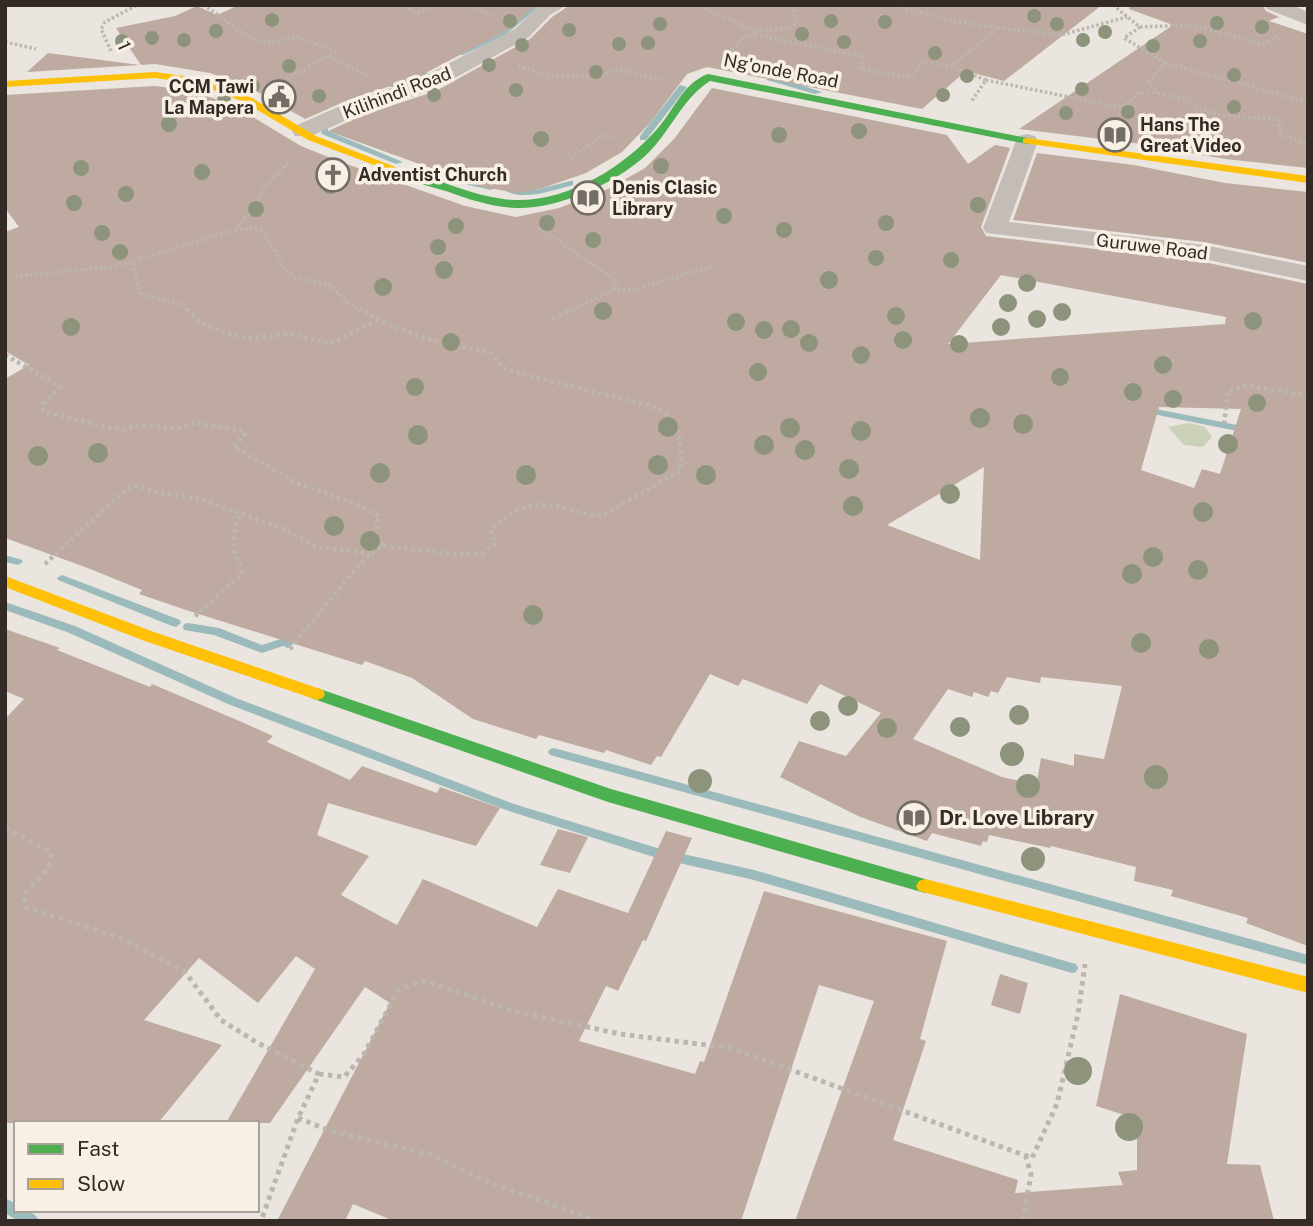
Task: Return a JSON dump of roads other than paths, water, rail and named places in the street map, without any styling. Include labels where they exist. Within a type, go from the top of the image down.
[{"type":"street","name":"Kilihindi Road","points":[[307,135],[357,107],[427,85],[479,59],[522,33],[543,10],[558,5]]},
{"type":"street","points":[[1274,5],[1308,19]]},
{"type":"street","name":"Ng'onde Road","points":[[5,84],[155,75],[200,81],[248,100],[307,135],[439,186],[476,198],[517,205],[581,188],[634,160],[662,131],[698,82],[708,77],[1027,141],[1134,153],[1225,171],[1308,180]]},
{"type":"street","name":"Guruwe Road","points":[[1027,141],[995,228],[1204,252],[1308,274]]},
{"type":"street","points":[[5,581],[170,642],[608,795],[946,892],[1308,985]]},
{"type":"waterway","points":[[461,54],[502,35],[538,5]]},
{"type":"waterway","points":[[388,85],[401,85],[424,73]]},
{"type":"waterway","points":[[770,78],[818,92]]},
{"type":"waterway","points":[[643,138],[683,87]]},
{"type":"waterway","points":[[331,120],[324,127],[325,132],[399,162]]},
{"type":"waterway","points":[[431,173],[456,180]]},
{"type":"waterway","points":[[464,182],[491,188]]},
{"type":"waterway","points":[[510,191],[536,192],[570,183]]},
{"type":"waterway","points":[[1146,410],[1247,430]]},
{"type":"waterway","points":[[5,558],[18,562]]},
{"type":"waterway","points":[[62,578],[176,623]]},
{"type":"waterway","points":[[5,606],[71,629],[232,701],[510,807],[657,853],[754,875],[1072,968]]},
{"type":"waterway","points":[[188,627],[215,631],[262,649],[284,642],[288,644]]},
{"type":"waterway","points":[[554,752],[1308,960]]},
{"type":"waterway","points":[[5,1205],[14,1210]]},
{"type":"waterway","points":[[17,1212],[32,1221]]},
{"type":"place","name":"CCM Tawi La Mapera","points":[[279,97]]},
{"type":"place","name":"Hans The Great Video","points":[[1115,135]]},
{"type":"place","name":"Adventist Church","points":[[333,175]]},
{"type":"place","name":"Denis Clasic Library","points":[[588,198]]},
{"type":"place","name":"Dr. Love Library","points":[[914,818]]}]
